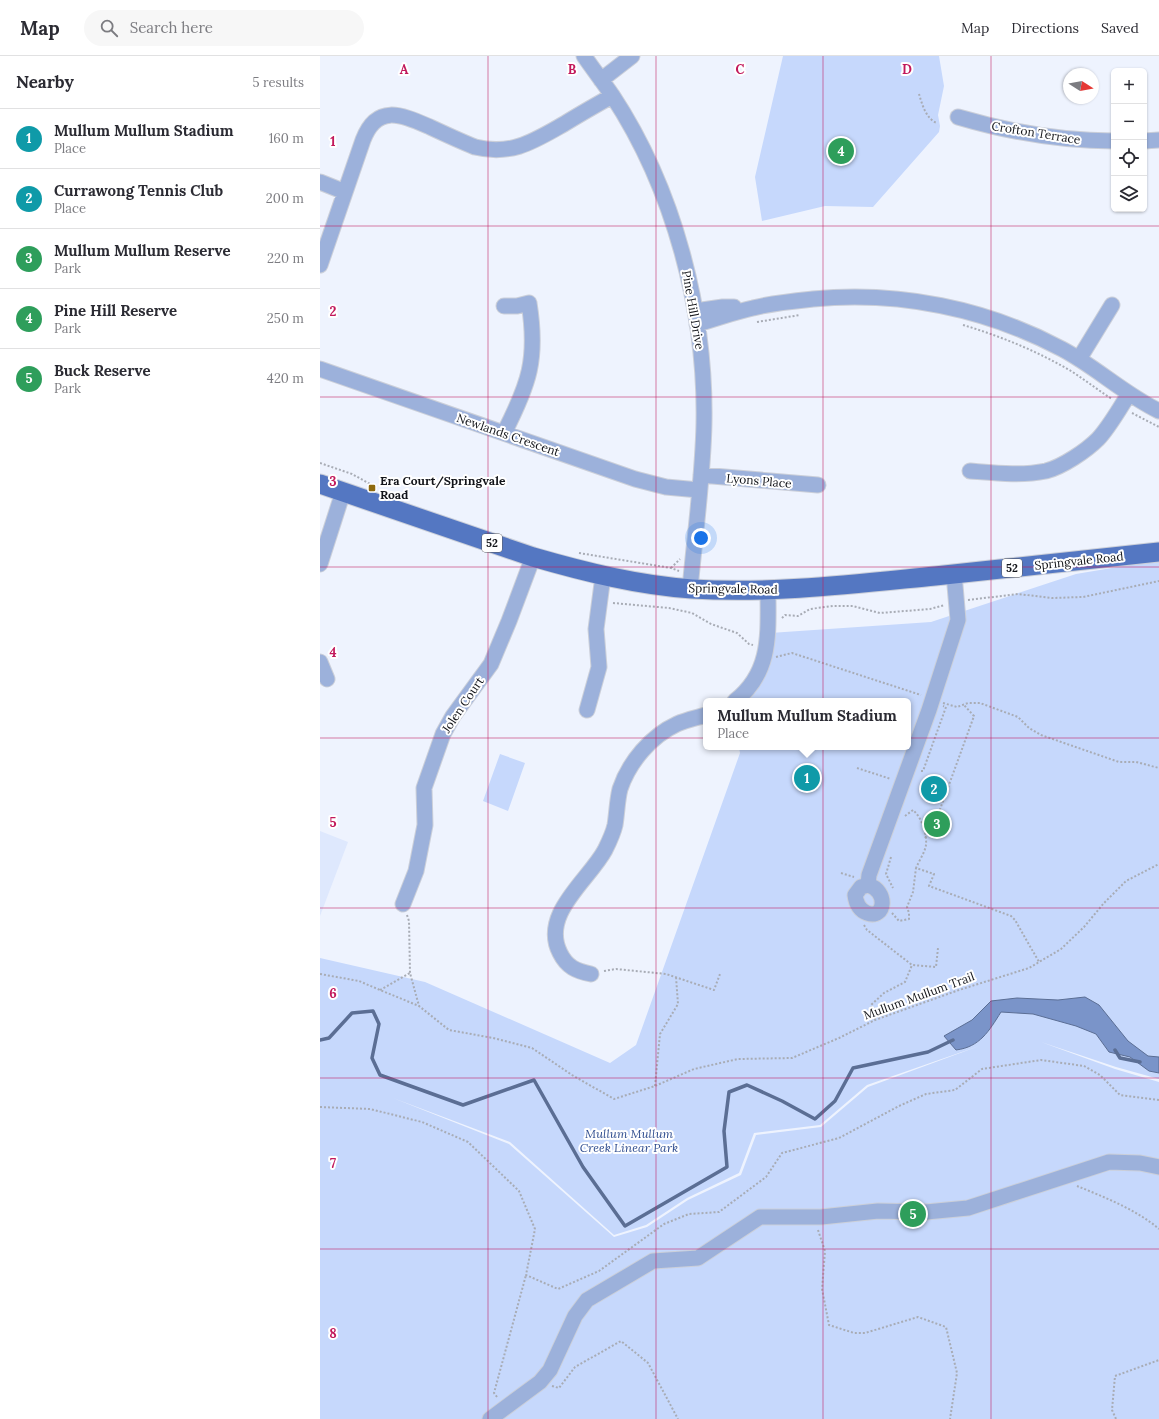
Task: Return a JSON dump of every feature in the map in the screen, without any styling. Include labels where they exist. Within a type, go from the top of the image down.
[{"type":"main road","name":"Springvale Road","points":[[320,484],[533,557],[603,576],[662,586],[691,582],[768,591],[954,574],[1159,552]]},
{"type":"street","name":"Pine Hill Drive","points":[[584,56],[612,96],[642,149],[662,195],[680,246],[696,317],[700,344],[704,423],[701,475],[691,582]]},
{"type":"street","points":[[601,80],[632,56]]},
{"type":"street","points":[[320,265],[366,131],[374,123],[385,116],[403,116],[475,147],[503,150],[530,143],[612,96]]},
{"type":"street","name":"Crofton Terrace","points":[[958,118],[1001,129],[1041,136],[1081,141],[1111,142]]},
{"type":"street","points":[[1147,141],[1159,140]]},
{"type":"street","points":[[320,182],[345,192]]},
{"type":"street","points":[[696,317],[723,318],[755,315],[791,301],[824,298],[870,297],[912,300],[964,311],[1006,324],[1045,340],[1079,359],[1126,400],[1159,411]]},
{"type":"street","points":[[504,306],[516,306],[529,303],[533,333],[531,362],[526,387],[504,433]]},
{"type":"street","points":[[1079,359],[1112,305]]},
{"type":"street","name":"Newlands Crescent","points":[[320,369],[635,479],[666,487],[699,490]]},
{"type":"street","points":[[970,471],[1000,474],[1047,471],[1066,462],[1097,440],[1126,400]]},
{"type":"street","name":"Lyons Place","points":[[701,475],[818,485]]},
{"type":"street","points":[[320,564],[343,492]]},
{"type":"street","name":"Jolen Court","points":[[403,904],[416,870],[425,825],[424,788],[442,734],[453,716],[491,664],[533,557]]},
{"type":"street","points":[[868,885],[869,875],[903,783],[958,620],[954,574]]},
{"type":"street","points":[[587,710],[599,667],[596,629],[603,576]]},
{"type":"street","points":[[739,698],[754,680],[764,661],[768,634],[768,591]]},
{"type":"street","points":[[320,662],[327,679]]},
{"type":"street","points":[[591,974],[579,972],[562,957],[558,948],[556,931],[561,913],[573,891],[598,861],[607,845],[615,824],[620,789],[630,766],[656,737],[676,725],[703,717]]},
{"type":"street","points":[[490,1419],[540,1382],[550,1370],[575,1316],[587,1300],[653,1261],[698,1258],[760,1217],[821,1217],[878,1211],[926,1212],[968,1208],[1109,1162],[1140,1163],[1159,1167]]},
{"type":"path","points":[[919,94],[927,113],[933,121],[937,123]]},
{"type":"path","points":[[755,315],[805,314]]},
{"type":"path","points":[[961,325],[1008,340],[1037,353],[1126,400],[1139,417],[1159,427]]},
{"type":"path","points":[[320,463],[352,474],[375,487]]},
{"type":"path","points":[[576,552],[671,568],[691,582]]},
{"type":"path","points":[[671,568],[680,559]]},
{"type":"path","points":[[781,619],[785,616],[798,616],[810,609],[833,606],[853,606],[880,613],[930,609],[956,602],[1018,594],[1052,598],[1083,597],[1159,581]]},
{"type":"path","points":[[600,602],[669,608],[692,613],[712,624],[737,633],[749,644],[766,650],[777,658],[792,653],[925,696],[928,688],[935,690],[941,692],[938,701],[954,707],[963,704],[977,703],[1021,719],[1034,731],[1111,760],[1119,762],[1136,762],[1159,768]]},
{"type":"path","points":[[925,838],[934,826],[974,716],[963,704]]},
{"type":"path","points":[[918,770],[923,771],[946,707],[941,706]]},
{"type":"path","points":[[857,768],[903,783]]},
{"type":"path","points":[[890,908],[898,921],[909,919],[907,907],[913,892],[916,868],[926,845],[924,825],[919,815],[913,810],[905,816],[908,809]]},
{"type":"path","points":[[891,855],[886,874],[894,891]]},
{"type":"path","name":"Mullum Mullum Trail","points":[[320,974],[359,981],[418,1006],[449,1030],[493,1038],[532,1048],[572,1075],[614,1099],[655,1086],[694,1069],[738,1059],[792,1058],[839,1038],[875,1020],[959,990],[1029,968],[1061,949],[1084,927],[1104,903],[1126,881],[1159,864]]},
{"type":"path","points":[[916,868],[934,874],[929,886],[993,908],[1014,918],[1039,962]]},
{"type":"path","points":[[403,904],[409,921],[410,973],[418,1006]]},
{"type":"path","points":[[863,925],[867,930],[912,965],[936,967],[938,948]]},
{"type":"path","points":[[875,1020],[871,1005],[884,993],[905,982],[912,965]]},
{"type":"path","points":[[591,974],[616,969],[666,974],[714,990],[720,974]]},
{"type":"path","points":[[380,990],[410,973]]},
{"type":"path","points":[[655,1086],[660,1034],[678,1004],[676,977]]},
{"type":"path","points":[[526,1275],[558,1289],[599,1271],[664,1224],[689,1214],[719,1212],[766,1177],[782,1153],[839,1138],[899,1106],[926,1094],[955,1090],[982,1069],[1041,1060],[1084,1066],[1100,1074],[1120,1095],[1159,1100]]},
{"type":"path","points":[[320,1107],[370,1109],[422,1122],[468,1142],[519,1191],[535,1229],[526,1275],[494,1393],[503,1409]]},
{"type":"path","points":[[1059,1178],[1106,1198],[1150,1221],[1159,1229]]},
{"type":"path","points":[[816,1216],[816,1224],[825,1250],[822,1289],[829,1325],[854,1333],[865,1333],[918,1317],[946,1327],[957,1373],[950,1419]]},
{"type":"path","points":[[540,1382],[559,1388],[575,1367],[621,1341],[648,1363],[678,1419]]},
{"type":"path","points":[[1116,1419],[1112,1410],[1115,1376],[1159,1360]]},
{"type":"shaded area","points":[[320,831],[348,842],[320,916]]},
{"type":"shaded area","points":[[1085,997],[1099,1005],[1128,1041],[1148,1056],[1159,1057],[1159,1073],[1149,1071],[1130,1057],[1109,1052],[1096,1034],[1076,1026],[1033,1014],[1001,1012],[988,1032],[978,1042],[956,1050],[944,1036],[972,1020],[991,1001],[1017,998],[1058,1000]]},
{"type":"green space","points":[[783,56],[939,56],[944,86],[938,115],[940,126],[939,132],[873,207],[825,206],[762,221],[755,177]]},
{"type":"green space","name":"Mullum Mullum Creek Linear Park","points":[[1159,560],[1159,1079],[1116,1067],[1041,1042],[1115,1069],[1159,1082],[1159,1419],[320,1419],[320,958],[425,982],[610,1063],[636,1045],[740,753],[740,750],[911,750],[911,698],[746,698],[770,633],[931,622],[1076,574]],"holes":[[[979,1046],[868,1087],[821,1127],[756,1135],[741,1175],[688,1200],[647,1227],[614,1237],[509,1144],[393,1098],[510,1142],[614,1235],[646,1225],[687,1198],[739,1173],[754,1133],[820,1125],[867,1085]]]},
{"type":"green space","points":[[500,754],[525,763],[508,811],[483,801]]},
{"type":"waterway","points":[[320,1040],[329,1038],[352,1013],[373,1011],[379,1024],[372,1058],[380,1075],[463,1105],[534,1080],[583,1167],[625,1226],[727,1167],[724,1131],[729,1092],[747,1085],[782,1101],[815,1119],[835,1101],[853,1068],[928,1052],[953,1040]]},
{"type":"waterway","points":[[1115,1050],[1120,1058],[1140,1062]]},
{"type":"place","name":"Pine Hill Reserve","points":[[841,151]]},
{"type":"place","name":"Era Court/Springvale Road","points":[[372,488]]},
{"type":"place","name":"Mullum Mullum Stadium","points":[[807,778]]},
{"type":"place","name":"Currawong Tennis Club","points":[[934,789]]},
{"type":"place","name":"Mullum Mullum Reserve","points":[[937,824]]},
{"type":"place","name":"Buck Reserve","points":[[913,1214]]}]
